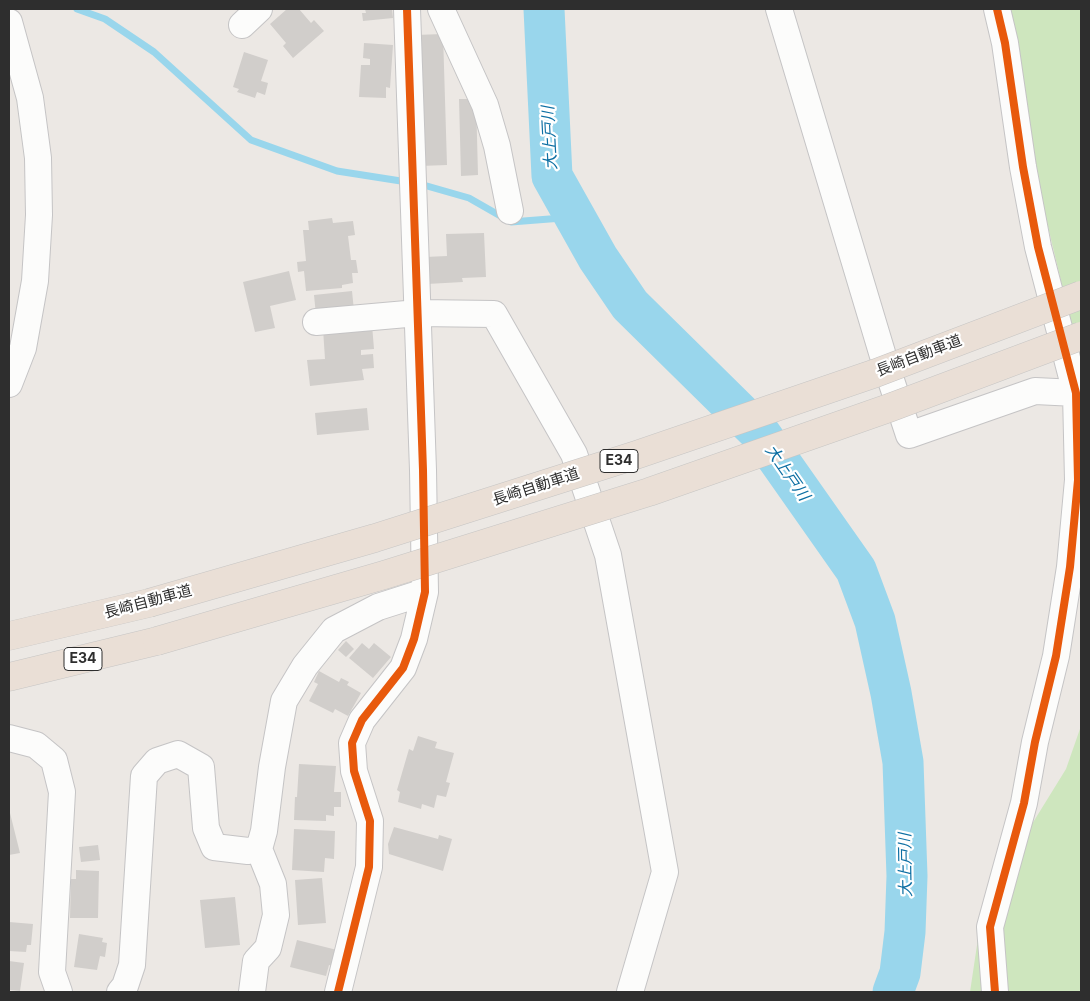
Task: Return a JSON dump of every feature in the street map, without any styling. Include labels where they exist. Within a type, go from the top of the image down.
[{"type":"highway","name":"長崎自動車道","points":[[9,636],[149,603],[375,538],[636,455],[876,373],[1081,295]]},
{"type":"highway","name":"E34","points":[[9,677],[157,641],[384,576],[649,492],[889,408],[1081,336]]},
{"type":"street","points":[[338,992],[369,868],[370,821],[354,771],[352,743],[362,720],[403,668],[414,639],[425,592],[418,313],[407,9]]},
{"type":"street","points":[[441,9],[485,105],[497,146],[510,211]]},
{"type":"street","points":[[779,9],[883,356],[909,435],[1035,391],[1076,394]]},
{"type":"street","points":[[995,992],[990,927],[1024,803],[1035,742],[1056,656],[1070,567],[1078,480],[1076,394],[1038,247],[1023,167],[1005,43],[997,9]]},
{"type":"street","points":[[9,22],[30,98],[38,158],[39,215],[33,291],[23,348],[9,384]]},
{"type":"street","points":[[316,322],[418,313],[494,314],[574,454],[608,555],[665,872],[630,992]]},
{"type":"street","points":[[252,992],[256,961],[268,948],[276,915],[273,884],[259,849],[264,831],[272,768],[284,701],[305,666],[334,630],[378,607],[425,592]]},
{"type":"street","points":[[9,738],[36,745],[54,760],[62,792],[54,915],[52,972],[54,987]]},
{"type":"street","points":[[120,992],[125,986],[132,965],[144,776],[156,761],[178,754],[201,767],[206,828],[214,847],[248,851],[259,849]]},
{"type":"green space","points":[[985,9],[1081,9],[1081,365],[1029,147]]},
{"type":"green space","points":[[1081,726],[1081,992],[970,992],[980,925],[1024,837],[1066,769]]},
{"type":"building","points":[[287,9],[299,9],[311,23],[314,20],[324,31],[293,58],[283,46],[286,43],[270,24]]},
{"type":"building","points":[[365,9],[392,9],[393,18],[363,21],[362,13],[366,13]]},
{"type":"building","points":[[443,34],[447,165],[420,166],[415,35]]},
{"type":"building","points":[[364,43],[393,45],[390,88],[386,87],[386,98],[359,97],[361,65],[370,65],[370,59],[363,58]]},
{"type":"building","points":[[244,52],[268,60],[261,81],[268,83],[265,95],[257,92],[255,98],[237,92],[239,89],[233,87]]},
{"type":"building","points":[[459,99],[476,99],[478,175],[461,176]]},
{"type":"building","points":[[332,218],[333,223],[353,221],[355,235],[348,236],[351,260],[356,260],[358,273],[352,273],[353,283],[342,285],[342,288],[306,291],[304,271],[298,272],[297,262],[306,261],[303,230],[309,230],[308,221]]},
{"type":"building","points":[[484,233],[486,277],[462,278],[463,282],[427,284],[425,257],[447,256],[446,234]]},
{"type":"building","points":[[289,271],[296,300],[270,306],[275,328],[255,332],[243,282]]},
{"type":"building","points":[[352,291],[354,311],[316,315],[314,295]]},
{"type":"building","points":[[372,325],[374,349],[361,350],[361,355],[373,354],[374,368],[362,369],[364,380],[310,386],[307,360],[325,359],[323,329]]},
{"type":"building","points":[[367,408],[369,430],[317,435],[315,413]]},
{"type":"building","points":[[346,641],[354,649],[346,657],[338,650]]},
{"type":"building","points":[[362,643],[369,649],[374,643],[391,657],[373,678],[349,658]]},
{"type":"building","points":[[319,671],[339,682],[341,678],[349,682],[347,685],[361,693],[348,716],[335,709],[333,713],[309,701],[318,684],[314,682]]},
{"type":"building","points":[[418,736],[437,742],[435,748],[454,753],[446,782],[450,783],[446,797],[437,795],[434,808],[422,804],[421,809],[398,802],[400,792],[397,790],[409,749],[413,751]]},
{"type":"building","points":[[299,764],[336,766],[334,792],[341,792],[341,807],[334,807],[334,816],[326,815],[326,821],[294,820]]},
{"type":"building","points":[[9,809],[20,853],[9,855]]},
{"type":"building","points":[[394,827],[438,839],[439,835],[452,839],[443,871],[389,854],[388,844]]},
{"type":"building","points":[[294,829],[335,831],[334,859],[325,858],[324,872],[292,870]]},
{"type":"building","points":[[98,845],[100,860],[81,862],[79,847]]},
{"type":"building","points":[[76,870],[99,871],[98,918],[70,918],[71,879],[76,879]]},
{"type":"building","points":[[322,878],[326,923],[298,925],[295,880]]},
{"type":"building","points":[[235,897],[240,945],[205,948],[200,900]]},
{"type":"building","points":[[9,922],[33,924],[31,945],[27,945],[26,952],[9,951]]},
{"type":"building","points":[[79,934],[103,938],[102,942],[107,943],[105,957],[100,956],[97,970],[74,967]]},
{"type":"building","points":[[297,940],[337,950],[333,966],[329,965],[326,976],[290,967]]},
{"type":"building","points":[[9,961],[24,963],[20,991],[9,990]]},
{"type":"waterway","points":[[77,9],[105,19],[154,52],[251,140],[337,171],[420,184],[469,198],[511,222],[575,217]]},
{"type":"waterway","name":"大上戸川","points":[[544,9],[552,176],[598,258],[630,305],[759,432],[856,570],[875,621],[891,693],[903,762],[907,876],[905,932],[900,973],[893,992]]},
{"type":"cycle path","points":[[338,992],[369,867],[370,821],[354,771],[352,743],[362,720],[403,668],[414,639],[425,592],[423,470],[407,9]]},
{"type":"cycle path","points":[[995,992],[990,927],[1024,803],[1035,742],[1056,656],[1070,567],[1078,480],[1076,393],[1038,247],[1023,167],[1005,43],[997,9]]}]
